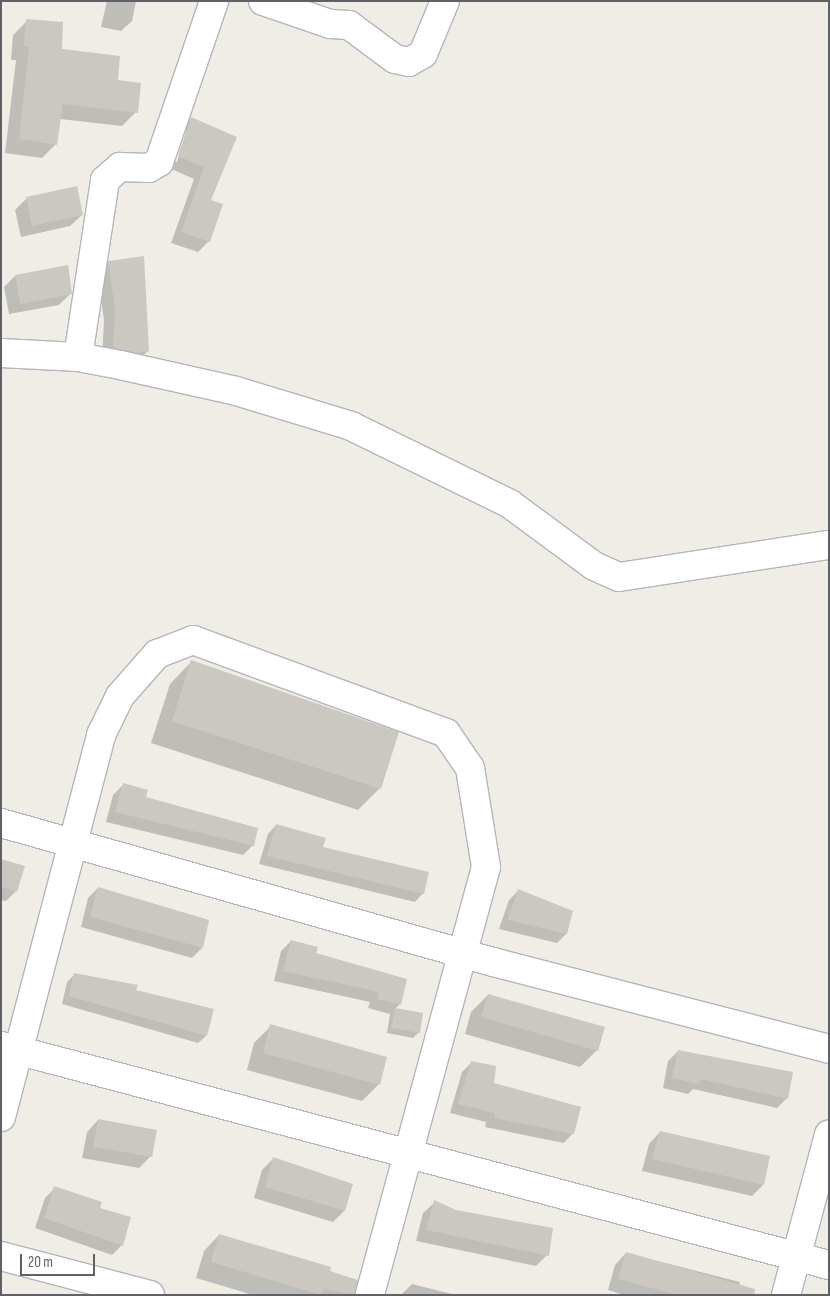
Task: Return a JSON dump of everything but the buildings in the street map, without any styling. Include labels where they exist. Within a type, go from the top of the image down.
[{"type":"street","points":[[78,357],[105,180],[120,167],[149,168],[158,162],[214,1]]},
{"type":"street","points":[[263,1],[330,24],[349,25],[394,59],[408,62],[423,54],[445,1]]},
{"type":"street","points":[[1,353],[78,357],[236,391],[351,426],[510,504],[594,566],[619,577],[829,545]]},
{"type":"street","points":[[1,1117],[10,1049],[72,843],[101,736],[120,696],[157,654],[193,640],[446,733],[462,749],[470,768],[486,867],[460,952],[405,1154],[370,1295]]},
{"type":"street","points":[[1,823],[460,952],[829,1049]]},
{"type":"street","points":[[10,1049],[829,1265]]},
{"type":"street","points":[[786,1295],[829,1135]]},
{"type":"street","points":[[1,1256],[150,1295]]}]
